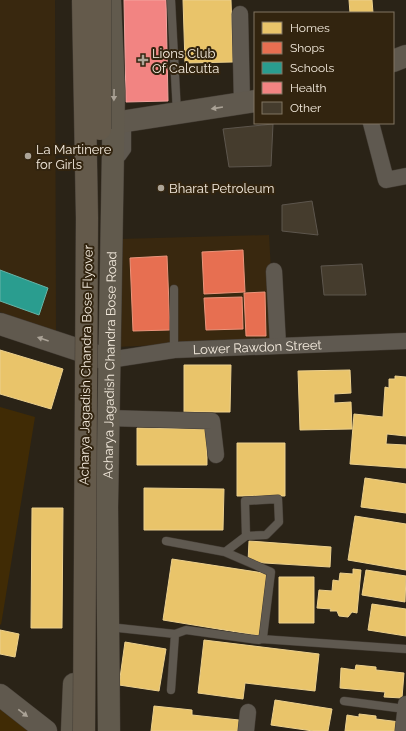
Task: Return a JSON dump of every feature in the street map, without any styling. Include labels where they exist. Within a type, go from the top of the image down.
[{"type":"highway","points":[[70,0],[76,36],[86,161]]},
{"type":"highway","name":"Acharya Jagadish Chandra Bose Flyover","points":[[83,0],[87,218],[84,731]]},
{"type":"highway","name":"Acharya Jagadish Chandra Bose Flyover","points":[[99,731],[97,582],[101,227],[100,0]]},
{"type":"main road","points":[[72,731],[82,248],[78,0]]},
{"type":"main road","name":"Acharya Jagadish Chandra Bose Road","points":[[109,731],[107,626],[109,360],[113,159],[120,123],[114,91],[110,0]]},
{"type":"street","points":[[80,127],[120,123],[249,102],[240,14]]},
{"type":"street","points":[[394,61],[406,56]]},
{"type":"street","points":[[372,124],[386,180],[406,176]]},
{"type":"street","points":[[274,271],[278,345]]},
{"type":"street","points":[[0,324],[80,352],[109,360]]},
{"type":"street","name":"Lower Rawdon Street","points":[[109,360],[174,350],[406,341]]},
{"type":"street","points":[[108,418],[212,421],[216,455]]},
{"type":"street","points":[[0,695],[46,731]]},
{"type":"street","points":[[403,731],[406,707]]},
{"type":"street","points":[[246,731],[248,712]]},
{"type":"lane","points":[[171,0],[177,114]]},
{"type":"lane","points":[[174,289],[174,350]]},
{"type":"lane","points":[[225,552],[246,536],[266,535],[279,522],[278,499],[245,501],[246,536]]},
{"type":"lane","points":[[166,542],[225,552],[271,572],[266,626],[261,639]]},
{"type":"lane","points":[[107,626],[175,634],[186,630],[261,639],[406,649]]},
{"type":"lane","points":[[171,690],[175,634]]},
{"type":"lane","points":[[344,701],[406,707]]},
{"type":"shaded area","name":"La Martinere for Girls","points":[[0,0],[55,0],[56,332],[0,312]]},
{"type":"shaded area","points":[[269,235],[275,340],[116,347],[119,239]]},
{"type":"shaded area","points":[[0,407],[35,417],[1,625],[0,624]]},
{"type":"shaded area","points":[[0,709],[32,731],[0,731]]},
{"type":"building: Homes","points":[[183,0],[231,0],[233,62],[185,63]]},
{"type":"building: Homes","points":[[349,0],[372,0],[373,12],[350,12]]},
{"type":"building: Homes","points":[[0,350],[63,369],[51,409],[0,394]]},
{"type":"building: Homes","points":[[184,365],[231,365],[230,412],[184,412]]},
{"type":"building: Homes","points":[[350,370],[351,393],[334,394],[334,403],[351,402],[352,429],[300,430],[298,371]]},
{"type":"building: Homes","points":[[395,376],[406,377],[406,436],[387,434],[386,444],[406,445],[406,468],[350,464],[354,414],[383,417],[385,387],[389,388],[389,379],[395,379]]},
{"type":"building: Homes","points":[[137,428],[207,429],[207,465],[137,465]]},
{"type":"building: Homes","points":[[237,443],[285,443],[285,496],[237,496]]},
{"type":"building: Homes","points":[[365,478],[406,484],[406,513],[361,507]]},
{"type":"building: Homes","points":[[144,488],[224,489],[223,530],[144,530]]},
{"type":"building: Homes","points":[[32,508],[63,508],[62,628],[31,628]]},
{"type":"building: Homes","points":[[355,516],[406,524],[406,570],[348,560]]},
{"type":"building: Homes","points":[[249,541],[331,547],[330,567],[248,562]]},
{"type":"building: Homes","points":[[172,559],[270,574],[261,636],[163,620]]},
{"type":"building: Homes","points":[[353,569],[361,570],[357,613],[352,612],[348,617],[339,616],[337,611],[317,608],[319,590],[332,591],[333,580],[339,581],[340,573],[353,574]]},
{"type":"building: Homes","points":[[366,570],[406,576],[405,602],[362,595]]},
{"type":"building: Homes","points":[[279,577],[314,577],[314,623],[279,623]]},
{"type":"building: Homes","points":[[372,604],[406,609],[406,636],[368,630]]},
{"type":"building: Homes","points":[[0,630],[19,634],[15,657],[0,654]]},
{"type":"building: Homes","points":[[204,640],[319,654],[315,691],[245,683],[243,699],[198,693]]},
{"type":"building: Homes","points":[[125,642],[166,649],[159,691],[119,685]]},
{"type":"building: Homes","points":[[356,665],[376,667],[376,670],[404,673],[402,698],[384,697],[385,692],[340,688],[341,668],[355,670]]},
{"type":"building: Homes","points":[[275,700],[332,709],[328,731],[313,731],[271,725]]},
{"type":"building: Homes","points":[[154,706],[192,710],[192,715],[239,720],[238,731],[151,731]]},
{"type":"building: Homes","points":[[359,714],[376,716],[376,719],[400,722],[399,731],[345,731],[347,715],[359,717]]},
{"type":"building: Shops","points":[[243,250],[245,292],[204,294],[202,252]]},
{"type":"building: Shops","points":[[167,256],[170,330],[133,331],[130,258]]},
{"type":"building: Shops","points":[[265,292],[266,336],[246,336],[244,293]]},
{"type":"building: Shops","points":[[242,297],[243,329],[206,330],[204,298]]},
{"type":"building: Schools","points":[[0,270],[48,288],[39,315],[0,301]]},
{"type":"building: Health","points":[[124,0],[166,0],[168,101],[126,102]]},
{"type":"building: Other","points":[[273,124],[271,166],[229,167],[223,129]]},
{"type":"building: Other","points":[[312,201],[318,235],[282,231],[282,205]]},
{"type":"building: Other","points":[[362,264],[366,295],[324,295],[321,266]]},
{"type":"place","name":"Lions Club Of Calcutta","points":[[143,60]]},
{"type":"place","name":"La Martinere for Girls","points":[[28,156]]},
{"type":"place","name":"Bharat Petroleum","points":[[161,188]]}]
